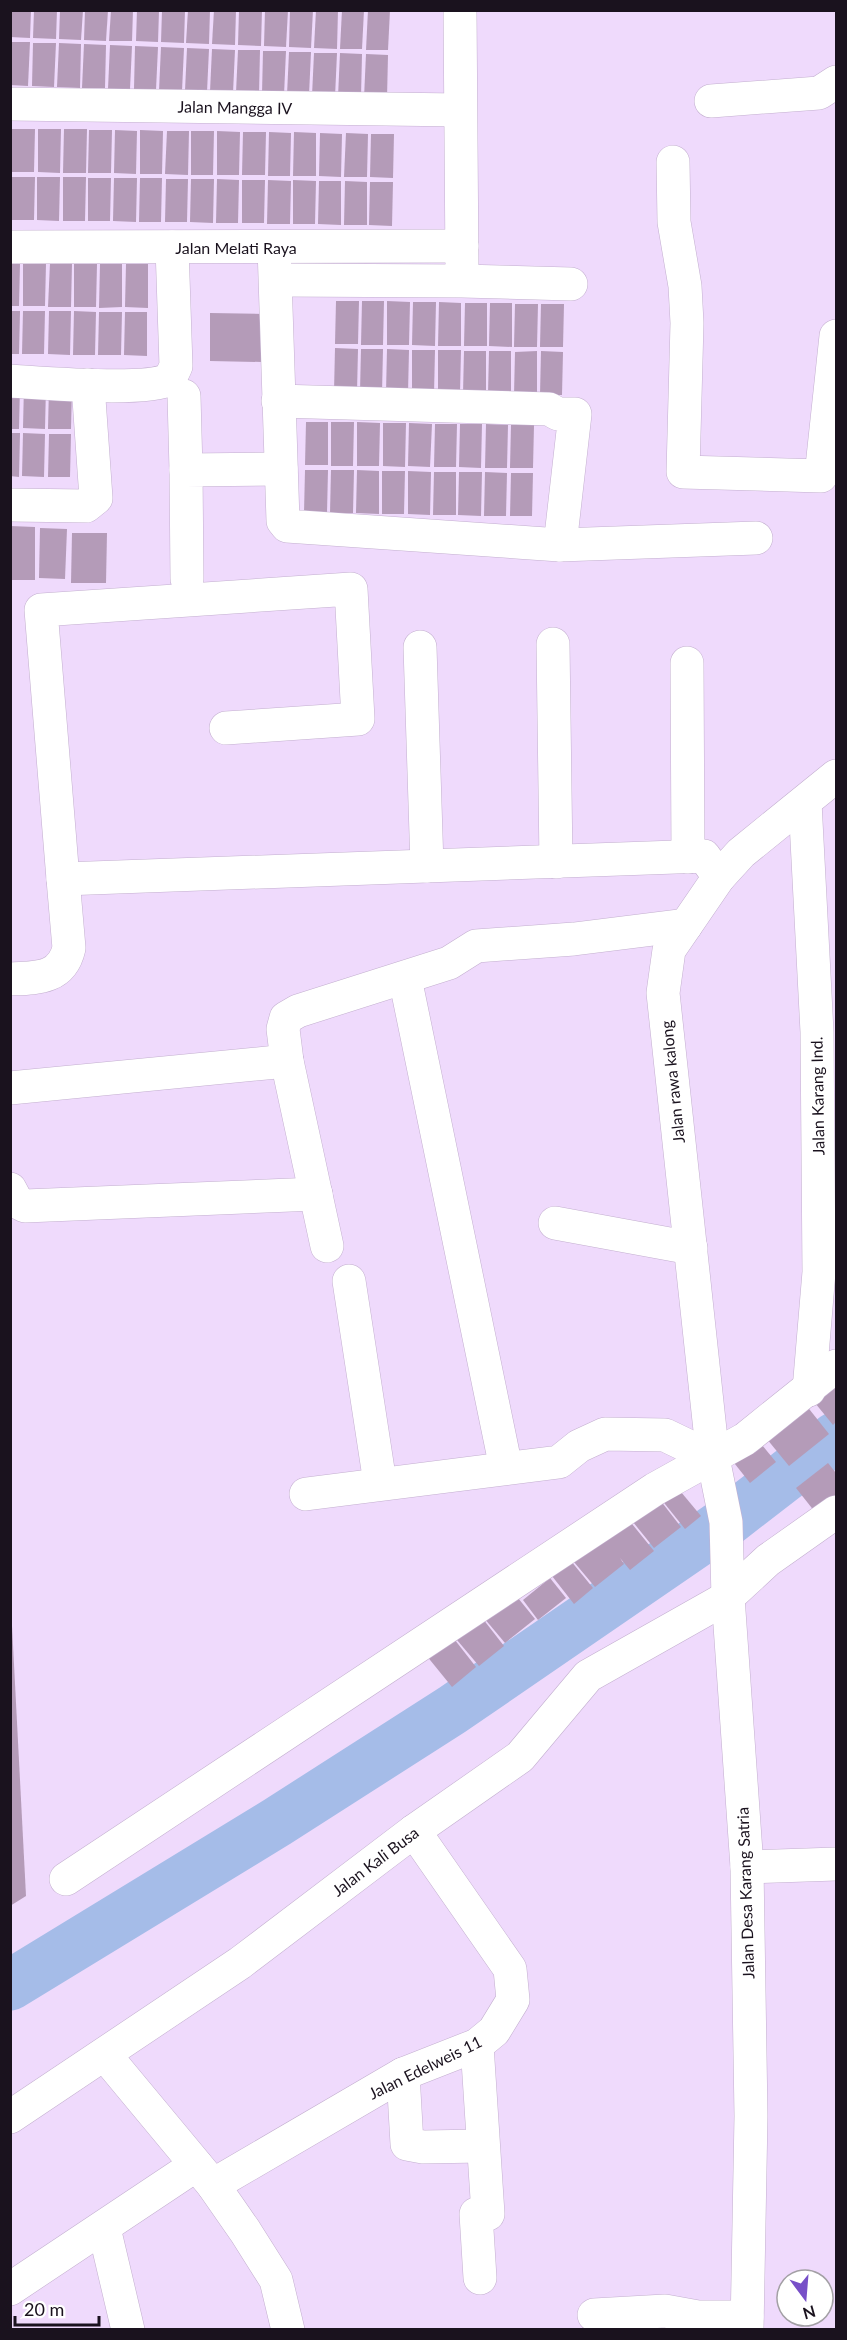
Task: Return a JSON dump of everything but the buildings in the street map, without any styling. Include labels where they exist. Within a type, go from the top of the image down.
[{"type":"street","points":[[460,10],[462,280]]},
{"type":"street","points":[[711,101],[819,93],[837,82]]},
{"type":"street","name":"Jalan Mangga IV","points":[[10,104],[460,111]]},
{"type":"street","points":[[673,162],[674,222],[685,286],[687,323],[683,472],[822,476],[837,336]]},
{"type":"street","name":"Jalan Melati Raya","points":[[10,247],[462,246]]},
{"type":"street","points":[[10,381],[88,385],[163,383],[174,374],[176,366],[171,247]]},
{"type":"street","points":[[274,247],[283,521],[287,526],[560,545],[756,538]]},
{"type":"street","points":[[276,280],[462,280],[571,284]]},
{"type":"street","points":[[10,505],[86,506],[96,498],[88,385]]},
{"type":"street","points":[[184,396],[187,579]]},
{"type":"street","points":[[278,401],[549,409],[558,414],[575,414],[560,545]]},
{"type":"street","points":[[186,470],[281,469]]},
{"type":"street","points":[[10,979],[50,975],[60,968],[67,958],[69,948],[41,610],[351,589],[358,719],[226,728]]},
{"type":"street","points":[[553,644],[556,862]]},
{"type":"street","points":[[420,647],[427,866]]},
{"type":"street","points":[[687,663],[688,857]]},
{"type":"street","name":"Jalan rawa kalong","points":[[713,1458],[663,993],[669,950],[718,876],[741,853],[837,776]]},
{"type":"street","name":"Jalan Karang Ind.","points":[[805,802],[824,923],[827,1030],[819,1272],[809,1390]]},
{"type":"street","points":[[63,879],[704,856],[718,876]]},
{"type":"street","points":[[327,1246],[287,1061],[283,1029],[286,1017],[297,1011],[449,963],[476,945],[574,939],[686,925]]},
{"type":"street","points":[[405,978],[506,1468]]},
{"type":"street","points":[[10,1088],[287,1061]]},
{"type":"street","points":[[10,1189],[17,1202],[25,1206],[316,1194]]},
{"type":"street","points":[[555,1222],[691,1248]]},
{"type":"street","points":[[349,1281],[380,1483]]},
{"type":"street","points":[[66,1879],[655,1489],[745,1439],[837,1366]]},
{"type":"street","points":[[306,1494],[559,1462],[579,1446],[605,1434],[665,1435],[713,1458]]},
{"type":"street","name":"Jalan Desa Karang Satria","points":[[713,1458],[726,1522],[747,1867],[751,2116],[747,2323]]},
{"type":"street","name":"Jalan Kali Busa","points":[[10,2117],[240,1963],[414,1831],[520,1757],[588,1676],[768,1560],[837,1512]]},
{"type":"street","name":"Jalan Edelweis 11","points":[[10,2289],[104,2228],[404,2074],[477,2045],[494,2031],[513,2000],[510,1969],[414,1831]]},
{"type":"street","points":[[747,1867],[837,1864]]},
{"type":"street","points":[[477,2045],[488,2214],[476,2214],[480,2278]]},
{"type":"street","points":[[105,2055],[205,2175],[276,2280],[288,2330]]},
{"type":"street","points":[[404,2074],[407,2144],[423,2147],[482,2146]]},
{"type":"street","points":[[104,2228],[128,2330]]},
{"type":"street","points":[[594,2315],[665,2311],[747,2323]]},
{"type":"waterway","points":[[10,1985],[277,1822],[452,1710],[726,1522],[836,1437]]}]
